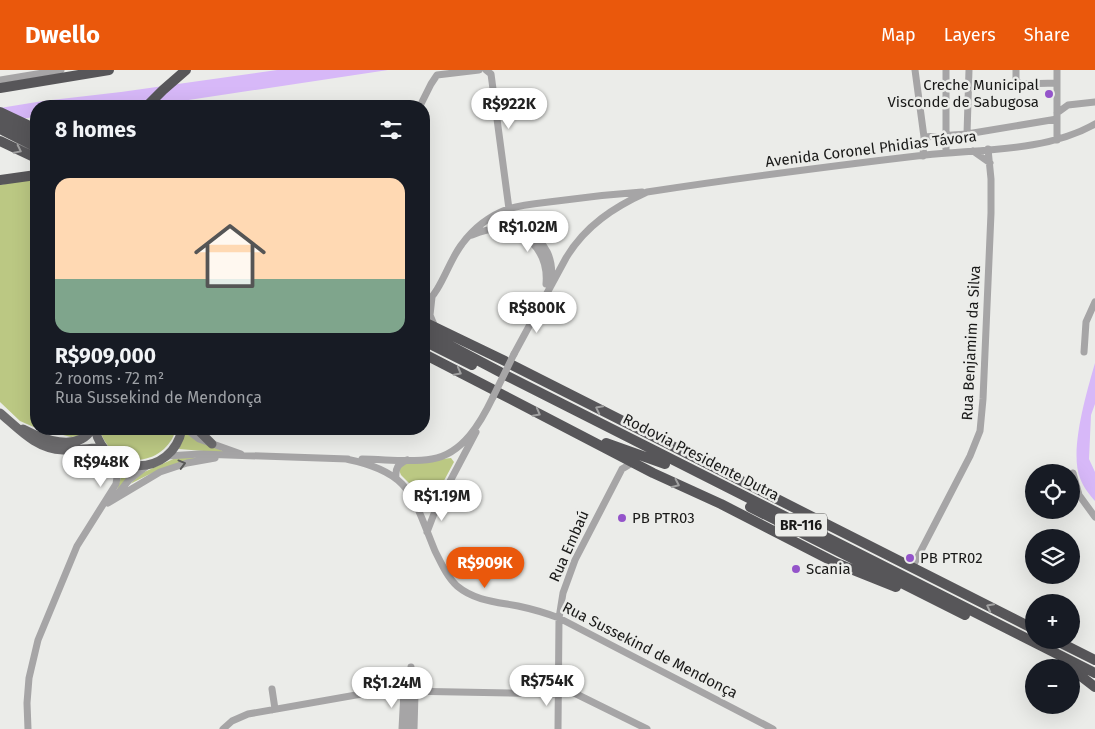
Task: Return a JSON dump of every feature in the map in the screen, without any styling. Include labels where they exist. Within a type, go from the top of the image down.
[{"type":"highway","points":[[0,88],[109,70]]},
{"type":"highway","points":[[153,100],[186,70]]},
{"type":"highway","points":[[0,112],[30,126]]},
{"type":"highway","points":[[0,120],[30,136]]},
{"type":"highway","points":[[0,129],[30,144]]},
{"type":"highway","points":[[0,141],[30,155]]},
{"type":"highway","points":[[0,180],[30,176]]},
{"type":"highway","name":"BR-116","points":[[430,327],[438,334],[507,370],[768,494],[1025,624]]},
{"type":"highway","name":"BR-116","points":[[430,333],[438,334]]},
{"type":"highway","name":"Rodovia Presidente Dutra","points":[[430,343],[507,370],[834,541],[1095,673]]},
{"type":"highway","name":"BR-116","points":[[430,357],[494,393],[575,432],[632,463],[721,504],[836,563],[946,606]]},
{"type":"highway","name":"Rodovia Presidente Dutra","points":[[507,370],[665,464],[1051,659]]},
{"type":"highway","points":[[575,432],[665,464]]},
{"type":"highway","points":[[768,494],[834,541]]},
{"type":"highway","points":[[1073,649],[1095,660]]},
{"type":"highway","name":"Rodovia Presidente Dutra","points":[[1080,674],[1095,681]]},
{"type":"highway","name":"BR-116","points":[[1080,676],[1095,687]]},
{"type":"main road","points":[[0,413],[26,436],[35,442],[54,449],[103,448]]},
{"type":"main road","points":[[14,424],[30,432]]},
{"type":"main road","points":[[37,435],[68,442],[82,439],[88,435]]},
{"type":"main road","points":[[96,435],[103,448],[113,458],[134,466],[149,464],[167,456],[176,444],[180,435]]},
{"type":"main road","points":[[202,435],[212,444]]},
{"type":"street","points":[[0,80],[61,70]]},
{"type":"street","points":[[423,100],[437,75],[479,70]]},
{"type":"street","points":[[486,70],[491,74],[508,209]]},
{"type":"street","points":[[915,70],[924,137],[923,156]]},
{"type":"street","points":[[946,70],[946,153]]},
{"type":"street","points":[[967,134],[969,70]]},
{"type":"street","points":[[1016,70],[1016,80],[1020,84],[1057,83]]},
{"type":"street","points":[[1057,70],[1057,140]]},
{"type":"street","points":[[924,137],[967,134],[1057,116],[1068,105],[1095,102]]},
{"type":"street","name":"Avenida Coronel Phidias Távora","points":[[430,299],[457,251],[468,237],[487,220],[508,209],[581,198],[647,192],[1057,140],[1095,124]]},
{"type":"street","name":"Rua Benjamim da Silva","points":[[912,568],[970,456],[980,431],[990,221],[990,163],[988,149]]},
{"type":"street","points":[[972,151],[990,163]]},
{"type":"street","name":"Avenida Coronel Phidias Távora","points":[[167,456],[200,454],[408,460],[426,460],[442,457],[462,444],[480,422],[566,258],[580,239],[611,210],[647,192]]},
{"type":"street","points":[[468,237],[489,229],[507,228],[529,233],[538,239],[550,259],[552,270],[549,290]]},
{"type":"street","points":[[507,228],[528,239],[541,254],[547,274],[541,304]]},
{"type":"street","name":"Avenida Coronel Phidias Távora","points":[[432,297],[430,315],[438,334]]},
{"type":"street","points":[[1084,352],[1086,322],[1095,302]]},
{"type":"street","points":[[427,532],[437,506],[480,422]]},
{"type":"street","name":"Avenida Coronel Phidias Távora","points":[[194,435],[212,444],[244,455]]},
{"type":"street","points":[[618,455],[622,469],[632,463]]},
{"type":"street","points":[[108,503],[160,472],[200,460],[230,456]]},
{"type":"street","points":[[442,457],[454,457],[458,462],[458,468]]},
{"type":"street","points":[[28,729],[27,703],[38,640],[69,562],[84,532],[116,484],[118,470],[113,458]]},
{"type":"street","name":"Rua Sussekind de Mendonça","points":[[346,459],[368,463],[387,472],[406,487],[415,503],[440,562],[450,578],[464,590],[485,600],[521,607],[559,618],[772,729]]},
{"type":"street","points":[[396,478],[397,468],[401,463],[408,460]]},
{"type":"street","points":[[94,517],[129,480],[149,464]]},
{"type":"street","name":"Rua Embaú","points":[[558,729],[559,618],[566,584],[573,565],[622,469]]},
{"type":"street","points":[[1080,496],[1095,517]]},
{"type":"street","points":[[415,503],[422,508],[437,506]]},
{"type":"street","points":[[408,729],[411,668]]},
{"type":"street","points":[[558,685],[647,729]]},
{"type":"street","points":[[272,689],[274,709]]},
{"type":"street","points":[[402,729],[410,691]]},
{"type":"street","points":[[410,691],[414,729]]},
{"type":"street","points":[[224,729],[232,721],[242,716],[374,692],[558,694]]},
{"type":"green space","points":[[30,180],[30,425],[20,421],[0,402],[0,185]]},
{"type":"green space","points":[[63,435],[79,435],[78,436]]},
{"type":"green space","points":[[102,435],[174,435],[166,447],[158,453],[149,458],[139,460],[120,456],[105,442]]},
{"type":"green space","points":[[184,435],[189,435],[228,453],[179,449]]},
{"type":"green space","points":[[180,456],[199,458],[164,468],[130,484],[142,473]]},
{"type":"green space","points":[[451,458],[454,462],[432,503],[428,504],[420,500],[399,470],[401,464]]},
{"type":"green space","points":[[120,464],[139,470],[116,493],[121,477]]},
{"type":"shaded area","points":[[277,70],[388,70],[189,100],[52,100]]},
{"type":"shaded area","points":[[30,103],[30,118],[0,121],[0,108]]},
{"type":"shaded area","points":[[1095,363],[1095,404],[1091,415],[1089,459],[1095,472],[1095,501],[1080,478],[1080,464],[1077,464],[1080,421]]},
{"type":"place","name":"Creche Municipal Visconde de Sabugosa","points":[[1049,94]]},
{"type":"place","name":"PB PTR03","points":[[622,518]]},
{"type":"place","name":"PB PTR02","points":[[910,558]]},
{"type":"place","name":"Scania","points":[[796,569]]}]
